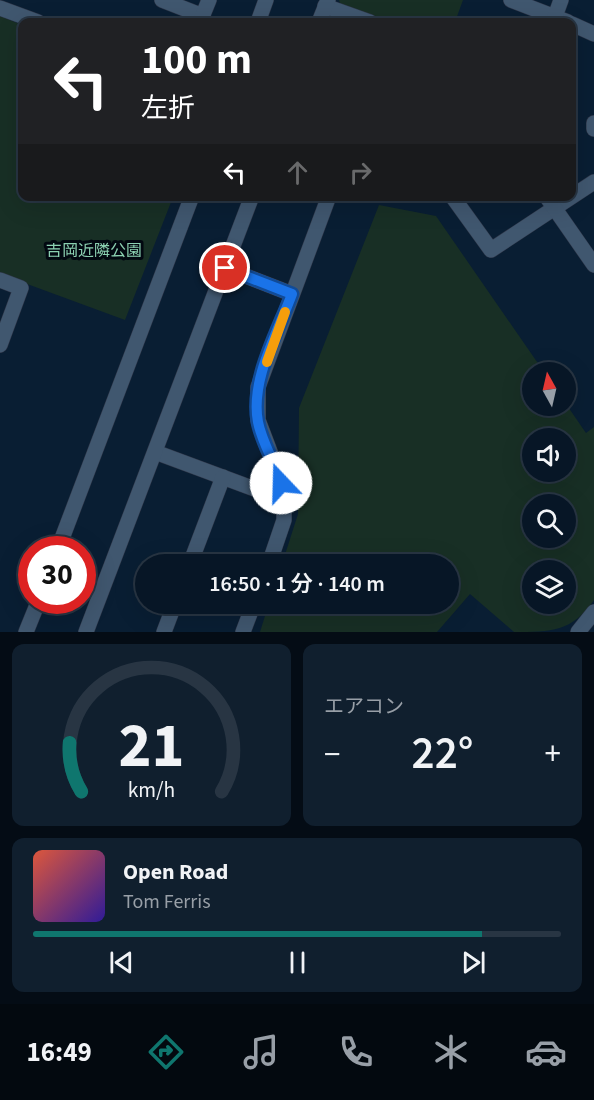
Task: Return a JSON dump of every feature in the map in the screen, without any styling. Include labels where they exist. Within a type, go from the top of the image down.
[{"type":"street","points":[[162,0],[199,18]]},
{"type":"street","points":[[201,18],[209,0]]},
{"type":"street","points":[[259,18],[266,0]]},
{"type":"street","points":[[511,0],[555,18]]},
{"type":"street","points":[[561,0],[562,18]]},
{"type":"street","points":[[320,18],[326,3],[361,18]]},
{"type":"street","points":[[0,8],[27,18]]},
{"type":"street","points":[[576,27],[594,34]]},
{"type":"street","points":[[594,123],[594,129]]},
{"type":"street","points":[[576,191],[594,182]]},
{"type":"street","points":[[63,536],[190,201]]},
{"type":"street","points":[[86,632],[250,201]]},
{"type":"street","points":[[272,554],[284,520],[284,500],[277,470],[262,435],[257,401],[261,377],[327,201]]},
{"type":"street","points":[[457,201],[491,250],[550,203],[594,265]]},
{"type":"street","points":[[225,268],[292,294]]},
{"type":"street","points":[[0,280],[21,288],[0,345]]},
{"type":"street","points":[[155,452],[284,500]]},
{"type":"street","points":[[194,554],[223,477]]},
{"type":"street","points":[[578,632],[594,612]]},
{"type":"street","points":[[26,632],[33,614]]},
{"type":"street","points":[[164,632],[171,614]]},
{"type":"street","points":[[243,632],[250,614]]},
{"type":"green space","points":[[339,0],[463,0],[456,18],[376,18],[341,6]]},
{"type":"green space","name":"吉岡近隣公園","points":[[0,16],[18,23],[18,201],[171,201],[125,320],[0,274]]},
{"type":"green space","points":[[379,205],[436,216],[537,362],[522,362],[522,416],[574,416],[586,433],[594,427],[594,600],[586,611],[560,628],[539,632],[514,632],[470,594],[459,607],[459,554],[285,554],[298,514],[299,408]]},
{"type":"green space","points":[[266,614],[453,614],[437,632],[260,632]]},
{"type":"slow traffic","points":[[267,362],[285,312]]},
{"type":"route","points":[[225,268],[292,294],[258,387],[257,401],[262,435],[281,483]]}]
